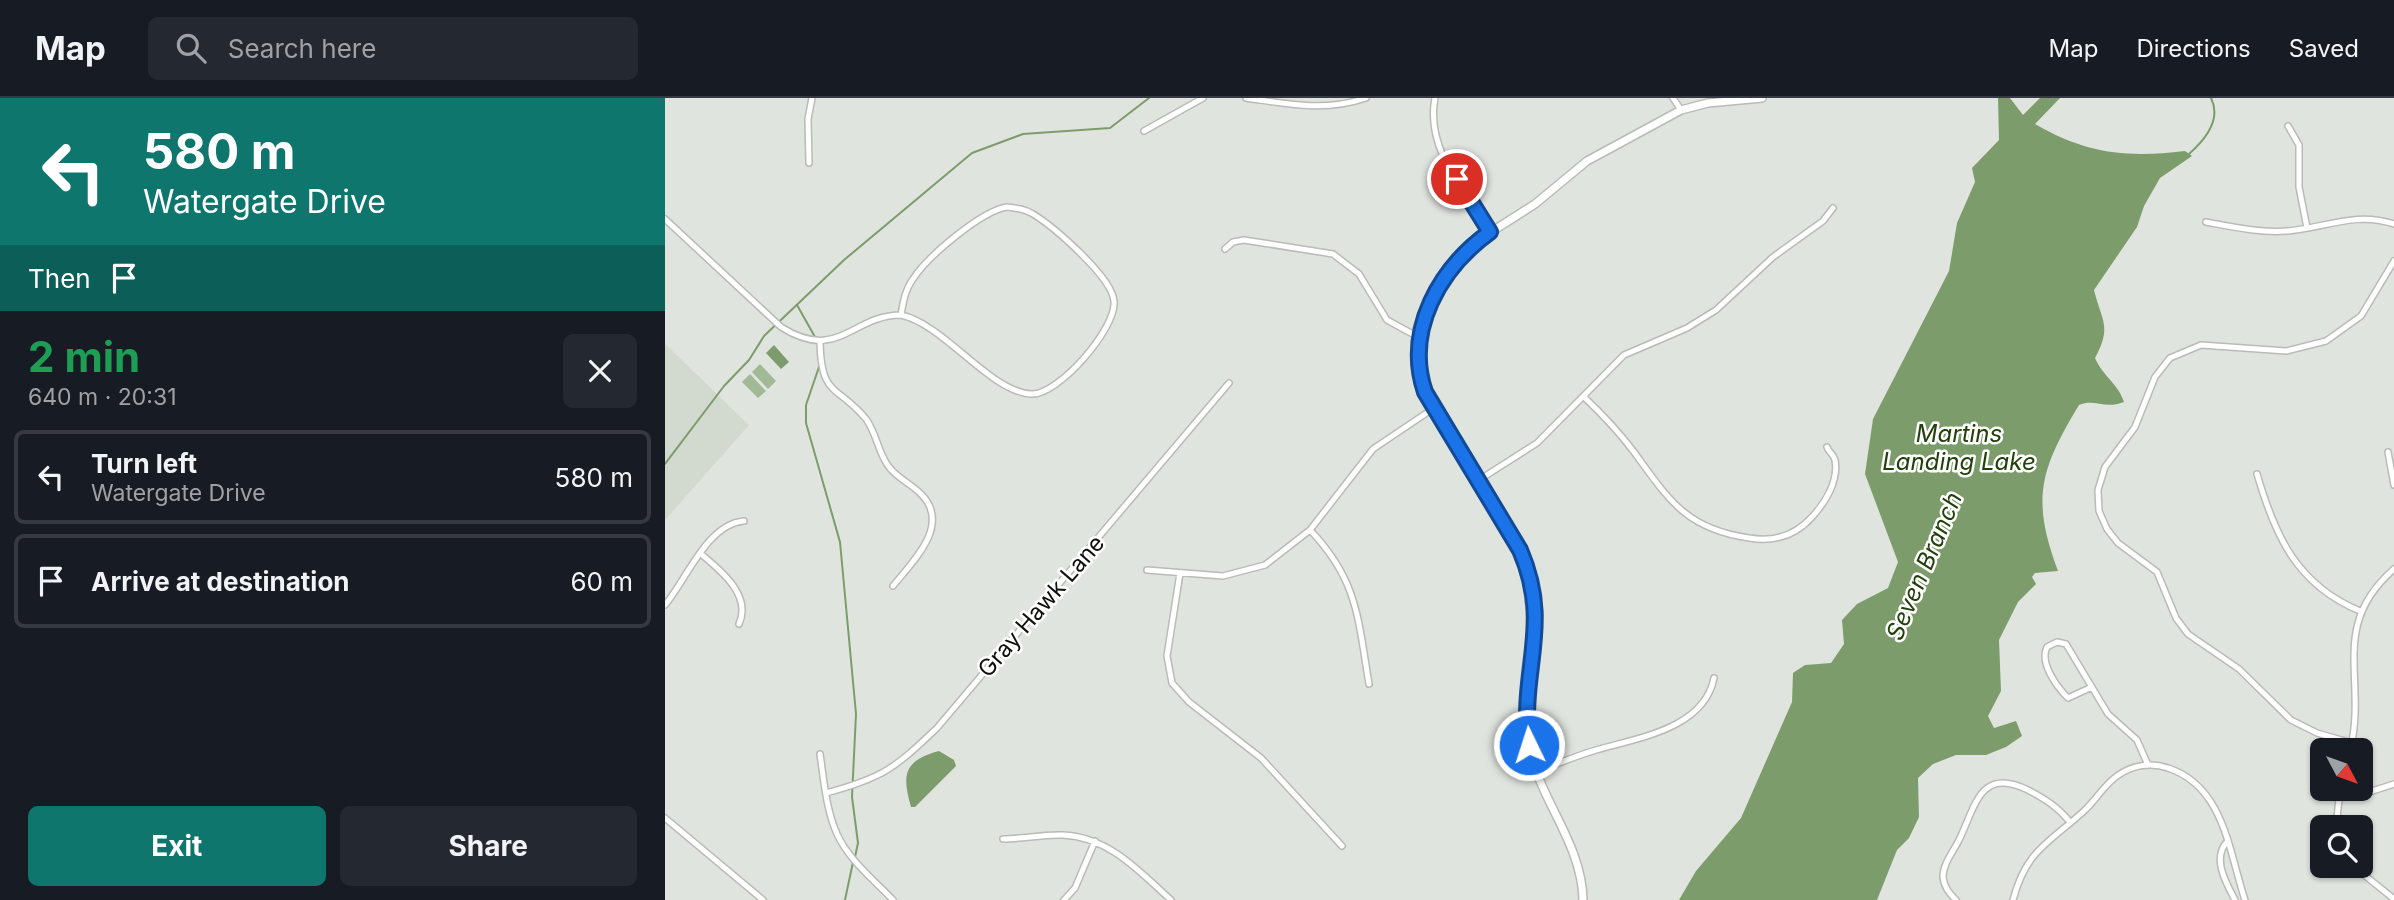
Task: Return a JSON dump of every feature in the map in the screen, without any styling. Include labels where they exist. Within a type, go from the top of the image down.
[{"type":"street","points":[[809,163],[808,119],[812,98]]},
{"type":"street","points":[[1144,131],[1203,98]]},
{"type":"street","points":[[1247,98],[1322,108],[1366,98]]},
{"type":"street","points":[[1434,98],[1433,124],[1438,147],[1490,232]]},
{"type":"street","points":[[1673,98],[1681,110]]},
{"type":"street","points":[[1583,900],[1579,865],[1536,772],[1526,715],[1537,631],[1534,590],[1520,550],[1434,408],[1420,377],[1420,338],[1427,311],[1446,275],[1466,252],[1490,232],[1535,204],[1587,161],[1681,110],[1708,103],[1762,98]]},
{"type":"street","points":[[2288,126],[2299,145],[2299,187],[2307,228]]},
{"type":"street","points":[[665,219],[781,327],[799,337],[820,341],[846,336],[882,317],[901,316],[919,322],[1011,389],[1035,395],[1049,391],[1062,381],[1108,327],[1115,302],[1104,277],[1038,218],[1024,209],[1007,207],[992,211],[977,220],[921,268],[908,288],[901,316]]},
{"type":"street","points":[[1479,480],[1537,443],[1624,355],[1687,328],[1716,310],[1773,257],[1823,221],[1833,208]]},
{"type":"street","points":[[2206,222],[2273,232],[2351,218],[2394,224]]},
{"type":"street","points":[[1224,249],[1233,242],[1244,240],[1333,254],[1359,274],[1387,320],[1420,338]]},
{"type":"street","points":[[2334,738],[2291,720],[2239,669],[2188,634],[2176,618],[2157,572],[2118,543],[2107,529],[2099,511],[2098,490],[2105,467],[2135,427],[2155,377],[2170,358],[2201,345],[2286,351],[2326,341],[2361,316],[2394,261]]},
{"type":"street","points":[[820,341],[821,366],[830,386],[866,419],[888,467],[920,493],[931,510],[929,540],[893,586]]},
{"type":"street","name":"Gray Hawk Lane","points":[[826,793],[867,783],[889,772],[937,728],[1229,383]]},
{"type":"street","points":[[1584,397],[1621,435],[1672,505],[1700,524],[1733,536],[1774,539],[1791,533],[1806,523],[1824,502],[1833,482],[1835,461],[1827,447]]},
{"type":"street","points":[[1147,570],[1223,576],[1265,565],[1310,530],[1373,449],[1434,408]]},
{"type":"street","points":[[2388,452],[2394,485]]},
{"type":"street","points":[[2257,474],[2271,519],[2287,549],[2318,587],[2360,611]]},
{"type":"street","points":[[665,605],[701,554],[728,525],[744,521]]},
{"type":"street","points":[[1310,530],[1334,556],[1349,585],[1369,684]]},
{"type":"street","points":[[701,554],[724,575],[740,598],[743,608],[739,624]]},
{"type":"street","points":[[2353,738],[2357,707],[2354,638],[2360,611],[2368,595],[2394,569]]},
{"type":"street","points":[[1180,573],[1167,656],[1172,683],[1189,702],[1261,758],[1342,846]]},
{"type":"street","points":[[2092,687],[2068,698],[2060,691],[2046,665],[2044,656],[2047,647],[2057,642],[2066,645],[2092,687],[2108,714],[2137,740],[2148,765]]},
{"type":"street","points":[[1536,772],[1583,754],[1668,729],[1706,698],[1714,678]]},
{"type":"street","points":[[820,754],[826,793],[838,835],[851,855],[893,900]]},
{"type":"street","points":[[2013,900],[2022,872],[2034,852],[2070,822],[2118,775],[2148,765],[2171,769],[2197,785],[2217,810],[2245,900]]},
{"type":"street","points":[[1956,900],[1946,888],[1943,873],[1975,802],[1991,785],[1999,782],[2015,784],[2051,802],[2070,822]]},
{"type":"street","points":[[2373,791],[2394,784]]},
{"type":"street","points":[[665,818],[763,900]]},
{"type":"street","points":[[1003,839],[1062,835],[1095,841],[1122,856],[1171,900]]},
{"type":"street","points":[[1064,900],[1075,888],[1095,841]]},
{"type":"street","points":[[2228,841],[2220,853],[2221,862],[2235,900]]},
{"type":"street","points":[[2368,878],[2394,899]]},
{"type":"shaded area","points":[[665,344],[749,425],[665,520]]},
{"type":"shaded area","points":[[760,364],[776,381],[768,389],[752,372]]},
{"type":"shaded area","points":[[750,374],[766,391],[758,398],[742,382]]},
{"type":"water","name":"Martins Landing Lake","points":[[1998,98],[2010,98],[2023,115],[2040,98],[2060,98],[2035,124],[2090,148],[2144,154],[2185,151],[2192,156],[2160,178],[2144,206],[2137,227],[2094,290],[2104,324],[2103,338],[2095,358],[2124,402],[2111,405],[2079,405],[2055,448],[2048,467],[2042,504],[2044,524],[2058,571],[2035,573],[2032,577],[2036,584],[2018,602],[1999,640],[2001,691],[1988,716],[1994,728],[2016,721],[2022,736],[2006,747],[1986,755],[1956,755],[1933,764],[1918,778],[1919,817],[1909,838],[1897,850],[1877,900],[1679,900],[1696,871],[1741,818],[1792,702],[1793,673],[1805,665],[1831,663],[1844,644],[1842,620],[1857,604],[1888,588],[1898,562],[1865,474],[1873,419],[1949,271],[1957,223],[1975,182],[1972,168],[1999,140]]},
{"type":"water","points":[[774,345],[789,362],[781,369],[766,353]]},
{"type":"water","points":[[939,751],[954,760],[956,766],[915,807],[911,807],[906,778],[908,771],[918,759]]},
{"type":"waterway","points":[[665,464],[724,386],[749,360],[764,336],[844,260],[972,153],[1023,134],[1110,128],[1149,98]]},
{"type":"waterway","name":"Seven Branch","points":[[2189,154],[2206,136],[2213,122],[2214,106],[2211,98]]},
{"type":"waterway","points":[[797,305],[815,337]]},
{"type":"waterway","points":[[820,364],[806,405],[806,423],[840,542],[856,714],[852,797],[858,843],[855,857]]},
{"type":"waterway","points":[[845,900],[853,862]]},
{"type":"route","points":[[1457,179],[1490,232],[1455,263],[1427,311],[1420,338],[1420,377],[1425,392],[1520,550],[1529,570],[1537,610],[1537,631],[1526,715],[1529,745]]}]
